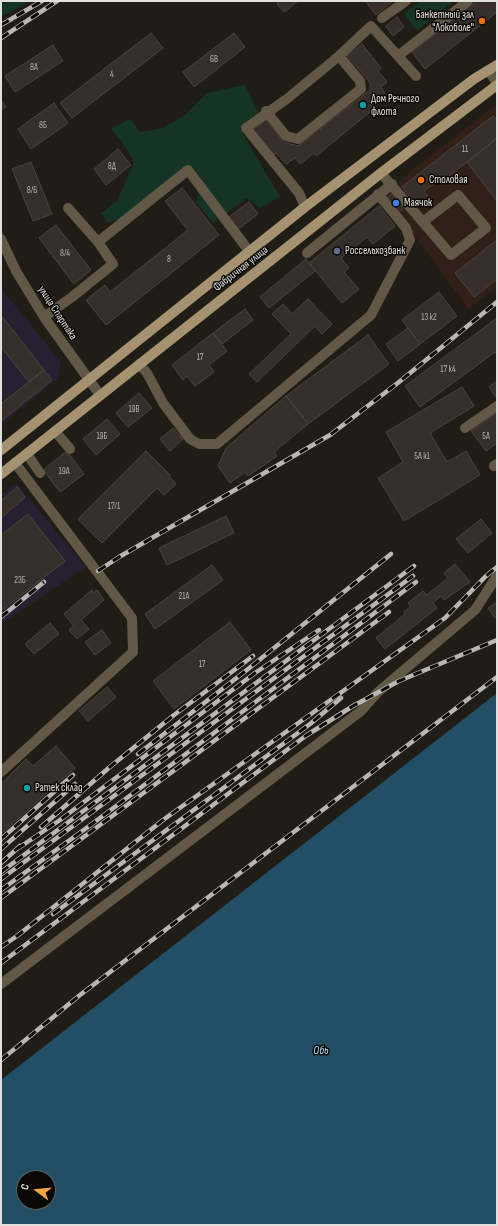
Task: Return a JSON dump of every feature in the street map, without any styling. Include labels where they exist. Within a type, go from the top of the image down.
[{"type":"main road","name":"Фабричная улица","points":[[1,450],[249,251],[493,68]]},
{"type":"main road","name":"Фабричная улица","points":[[1,474],[381,173],[497,84]]},
{"type":"street","points":[[382,18],[406,1]]},
{"type":"street","points":[[398,56],[468,1]]},
{"type":"street","points":[[305,208],[299,193],[246,128],[266,111],[288,98],[371,26],[416,76]]},
{"type":"street","points":[[266,111],[286,136],[298,139],[361,89],[360,82],[338,56]]},
{"type":"street","points":[[493,68],[497,84]]},
{"type":"street","points":[[98,242],[188,170],[249,251]]},
{"type":"street","points":[[381,173],[424,221],[451,255],[486,228],[458,195],[424,221]]},
{"type":"street","points":[[307,253],[392,184]]},
{"type":"street","points":[[139,364],[147,373],[163,403],[190,439],[199,444],[217,444],[371,315],[410,240],[406,228],[378,194]]},
{"type":"street","points":[[44,317],[113,264],[98,242],[68,208]]},
{"type":"street","name":"улица Спартака","points":[[1,239],[16,271],[44,317],[100,395]]},
{"type":"street","points":[[465,428],[497,406]]},
{"type":"street","points":[[55,431],[70,449]]},
{"type":"street","points":[[27,454],[40,473]]},
{"type":"street","points":[[1,772],[133,652],[132,618],[15,463]]},
{"type":"street","points":[[1,984],[361,711],[378,692],[476,610],[497,576]]},
{"type":"shaded area","points":[[496,105],[497,287],[468,309],[400,215],[382,196],[411,171]]},
{"type":"shaded area","points":[[1,288],[61,362],[57,379],[1,425]]},
{"type":"shaded area","points":[[16,483],[86,567],[1,624],[1,495]]},
{"type":"green space","points":[[8,1],[30,1],[1,17],[1,4]]},
{"type":"green space","points":[[420,1],[454,1],[417,31],[404,14]]},
{"type":"green space","points":[[245,85],[258,112],[240,129],[280,197],[260,208],[247,198],[213,223],[196,202],[202,180],[195,169],[144,210],[108,223],[101,213],[117,201],[134,162],[123,143],[111,129],[130,119],[140,132],[164,128],[185,115],[207,93]]},
{"type":"water","name":"Обь","points":[[497,693],[497,1225],[1,1225],[1,1080]]},
{"type":"building","points":[[280,1],[298,1],[284,12],[277,4]]},
{"type":"building","points":[[365,1],[393,1],[376,15]]},
{"type":"building","points":[[477,1],[497,1],[497,12],[425,69],[412,52]]},
{"type":"building","points":[[397,17],[404,27],[393,36],[386,26]]},
{"type":"building","points":[[151,33],[163,48],[72,118],[60,103]]},
{"type":"building","points":[[234,33],[245,47],[194,87],[183,72]]},
{"type":"building","name":"Дом Речного флота","points":[[362,44],[381,68],[378,71],[387,82],[381,87],[385,93],[374,103],[376,107],[316,156],[314,153],[300,164],[295,158],[286,164],[276,153],[273,156],[253,130],[266,120],[284,142],[298,146],[370,90],[370,82],[347,56]]},
{"type":"building","points":[[53,45],[63,61],[15,92],[5,76]]},
{"type":"building","points":[[1,100],[6,107],[1,110]]},
{"type":"building","points":[[54,103],[68,123],[31,149],[18,129]]},
{"type":"building","points":[[493,116],[497,120],[497,138],[444,180],[442,178],[424,191],[429,198],[418,207],[402,187]]},
{"type":"building","points":[[497,138],[497,201],[467,162]]},
{"type":"building","points":[[118,149],[131,165],[106,185],[94,169]]},
{"type":"building","points":[[31,162],[52,214],[33,221],[12,169]]},
{"type":"building","points":[[182,188],[219,235],[106,325],[86,300],[105,285],[110,292],[188,230],[165,201]]},
{"type":"building","points":[[396,191],[407,205],[398,213],[386,199]]},
{"type":"building","points":[[249,202],[258,214],[237,230],[228,218]]},
{"type":"building","name":"Россельхозбанк","points":[[379,206],[395,226],[373,244],[367,237],[341,258],[349,268],[344,272],[359,289],[342,303],[309,263]]},
{"type":"building","points":[[56,225],[91,270],[74,284],[39,238]]},
{"type":"building","points":[[497,240],[497,279],[474,297],[455,273]]},
{"type":"building","points":[[306,259],[315,271],[269,308],[260,297]]},
{"type":"building","points":[[439,292],[457,316],[420,344],[402,320]]},
{"type":"building","points":[[308,299],[332,324],[322,334],[315,326],[257,382],[249,374],[291,334],[272,314],[283,304],[292,314]]},
{"type":"building","points":[[245,309],[253,320],[222,344],[213,333]]},
{"type":"building","points":[[1,315],[44,370],[29,382],[1,347]]},
{"type":"building","points":[[497,318],[497,355],[495,352],[420,407],[405,386]]},
{"type":"building","points":[[408,328],[420,344],[398,361],[386,344]]},
{"type":"building","points":[[213,333],[227,351],[209,365],[214,372],[195,386],[187,376],[183,380],[172,365]]},
{"type":"building","points":[[368,335],[389,364],[308,424],[286,396]]},
{"type":"building","points":[[44,370],[52,380],[1,421],[1,404]]},
{"type":"building","points":[[497,381],[497,397],[496,397],[489,387]]},
{"type":"building","points":[[462,387],[474,406],[430,433],[447,462],[466,451],[480,475],[404,521],[378,478],[403,462],[386,432]]},
{"type":"building","points":[[139,393],[152,408],[128,427],[116,413]]},
{"type":"building","points":[[286,396],[308,424],[274,452],[277,456],[248,476],[245,472],[230,483],[218,466],[226,448]]},
{"type":"building","points":[[497,413],[497,443],[486,451],[471,431]]},
{"type":"building","points":[[107,419],[120,434],[96,455],[83,439]]},
{"type":"building","points":[[173,428],[183,439],[170,451],[160,439]]},
{"type":"building","points":[[67,451],[84,474],[60,492],[43,470]]},
{"type":"building","points":[[146,451],[170,475],[169,476],[176,484],[164,495],[157,488],[102,543],[78,519]]},
{"type":"building","points":[[17,487],[25,497],[1,518],[1,501]]},
{"type":"building","points":[[28,514],[65,561],[1,611],[1,535]]},
{"type":"building","points":[[226,516],[234,533],[167,565],[159,548]]},
{"type":"building","points":[[481,519],[492,533],[468,553],[456,539]]},
{"type":"building","points":[[455,564],[470,582],[444,600],[441,596],[433,603],[437,608],[385,649],[376,638],[405,614],[404,612],[411,606],[408,603],[423,591],[427,595],[448,578],[444,573]]},
{"type":"building","points":[[212,565],[223,580],[155,629],[145,614]]},
{"type":"building","points":[[92,590],[94,593],[97,590],[104,600],[81,620],[89,629],[77,639],[69,630],[74,626],[64,614]]},
{"type":"building","points":[[497,602],[497,617],[495,618],[488,608]]},
{"type":"building","points":[[230,622],[251,650],[174,709],[153,681]]},
{"type":"building","points":[[50,623],[59,634],[34,654],[25,644]]},
{"type":"building","points":[[102,630],[111,643],[95,655],[85,642]]},
{"type":"building","points":[[107,687],[116,697],[88,721],[79,711]]},
{"type":"building","name":"Ратек склад","points":[[56,746],[75,768],[1,834],[1,784],[26,759],[33,766]]},
{"type":"railway","points":[[1,25],[42,1]]},
{"type":"railway","points":[[1,38],[57,1]]},
{"type":"railway","points":[[98,571],[119,557],[330,435],[399,382],[497,302]]},
{"type":"railway","points":[[138,754],[243,673],[391,554]]},
{"type":"railway","points":[[1,872],[414,566]]},
{"type":"railway","points":[[1,947],[17,936],[163,820],[445,618],[486,576],[497,567]]},
{"type":"railway","points":[[1,879],[413,576]]},
{"type":"railway","points":[[1,617],[44,582]]},
{"type":"railway","points":[[1,890],[96,821],[416,582]]},
{"type":"railway","points":[[1,898],[389,612]]},
{"type":"railway","points":[[17,849],[60,820],[255,673],[319,630]]},
{"type":"railway","points":[[1,963],[307,735],[353,706],[399,681],[497,640]]},
{"type":"railway","points":[[41,827],[111,766],[174,715],[253,656]]},
{"type":"railway","points":[[1,1060],[80,995],[497,677]]},
{"type":"railway","points":[[53,914],[310,724],[341,698]]},
{"type":"railway","points":[[1,839],[73,775]]},
{"type":"railway","points":[[1,849],[75,784]]},
{"type":"railway","points":[[1,863],[20,846]]},
{"type":"place","name":"Банкетный зал \"Локоболе\"","points":[[482,21]]},
{"type":"place","name":"Дом Речного флота","points":[[363,105]]},
{"type":"place","name":"Столовая","points":[[421,180]]},
{"type":"place","name":"Маячок","points":[[396,203]]},
{"type":"place","name":"Россельхозбанк","points":[[337,251]]},
{"type":"place","name":"Ратек склад","points":[[27,788]]}]
